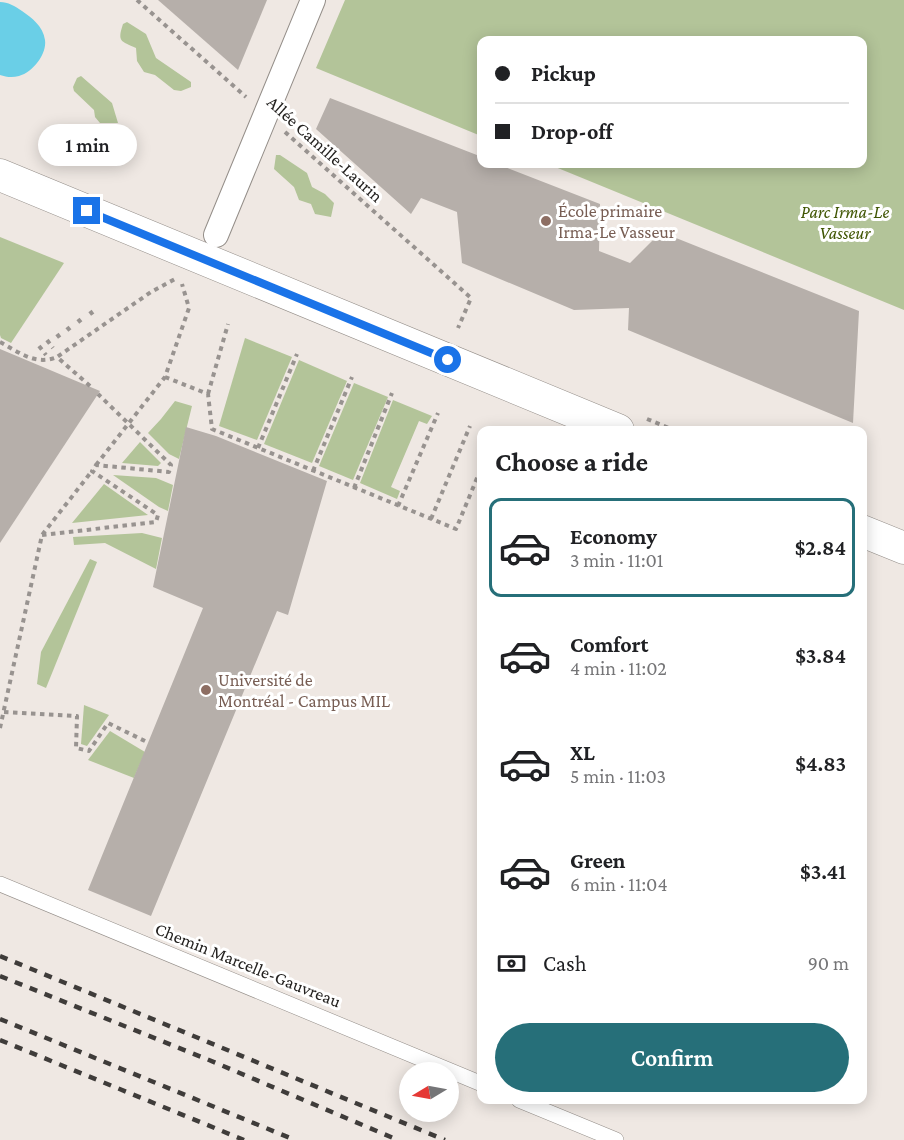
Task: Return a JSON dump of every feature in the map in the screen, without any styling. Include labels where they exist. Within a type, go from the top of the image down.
[{"type":"street","points":[[216,235],[313,0]]},
{"type":"street","points":[[0,175],[608,426]]},
{"type":"street","points":[[867,533],[904,548]]},
{"type":"lane","name":"Chemin Marcelle-Gauvreau","points":[[0,884],[477,1082]]},
{"type":"lane","points":[[529,1104],[616,1140]]},
{"type":"path","name":"Allée Camille-Laurin","points":[[137,0],[269,107],[471,298],[458,328]]},
{"type":"path","points":[[0,342],[29,358],[48,360],[57,357],[151,292],[180,276],[189,308],[165,377],[42,534],[0,728]]},
{"type":"path","points":[[78,319],[82,324]]},
{"type":"path","points":[[228,324],[208,394],[212,429],[456,529],[477,478]]},
{"type":"path","points":[[67,327],[72,333]]},
{"type":"path","points":[[57,334],[63,341]]},
{"type":"path","points":[[47,340],[54,348]]},
{"type":"path","points":[[39,346],[46,355]]},
{"type":"path","points":[[258,448],[297,354]]},
{"type":"path","points":[[57,357],[90,386]]},
{"type":"path","points":[[165,377],[208,394]]},
{"type":"path","points":[[313,471],[352,377]]},
{"type":"path","points":[[354,488],[392,393]]},
{"type":"path","points":[[96,465],[170,472],[171,465],[98,394]]},
{"type":"path","points":[[398,506],[438,413]]},
{"type":"path","points":[[431,519],[470,426]]},
{"type":"path","points":[[42,534],[156,522],[158,515],[92,471]]},
{"type":"path","points":[[4,712],[77,716],[76,748],[89,751],[108,723],[149,743]]},
{"type":"green space","name":"Parc Irma-Le Vasseur","points":[[345,0],[904,0],[904,310],[558,168],[867,168],[867,36],[477,36],[477,134],[316,68]]},
{"type":"green space","points":[[127,22],[146,34],[156,58],[191,82],[191,87],[181,91],[174,90],[155,75],[144,72],[137,61],[136,48],[121,38],[123,24]]},
{"type":"green space","points":[[81,76],[112,103],[118,123],[100,123],[95,117],[94,110],[74,91],[73,87],[77,78]]},
{"type":"green space","points":[[276,155],[280,155],[307,173],[312,187],[325,194],[334,203],[331,217],[315,214],[311,204],[299,200],[294,187],[274,169]]},
{"type":"green space","points":[[0,237],[64,263],[11,343],[1,338],[0,335]]},
{"type":"green space","points":[[245,338],[292,357],[257,440],[219,426]]},
{"type":"green space","points":[[299,360],[347,381],[312,463],[264,444]]},
{"type":"green space","points":[[354,383],[388,397],[353,480],[319,466]]},
{"type":"green space","points":[[393,400],[432,416],[427,424],[419,421],[391,487],[400,491],[397,499],[360,483]]},
{"type":"green space","points":[[175,401],[192,406],[179,459],[169,454],[148,433]]},
{"type":"green space","points":[[140,442],[161,463],[158,466],[122,463]]},
{"type":"green space","points":[[113,475],[156,478],[173,485],[168,511],[159,507]]},
{"type":"green space","points":[[104,484],[148,515],[72,523]]},
{"type":"green space","points":[[142,533],[162,538],[156,569],[105,543],[74,545],[73,537]]},
{"type":"green space","points":[[90,559],[97,562],[46,688],[37,684],[41,652]]},
{"type":"green space","points":[[84,705],[109,715],[87,746],[81,744]]},
{"type":"green space","points":[[110,731],[145,752],[134,778],[88,760]]},
{"type":"water","points":[[0,2],[11,5],[26,14],[44,35],[44,51],[38,62],[29,71],[19,76],[0,75]]},
{"type":"building","points":[[158,0],[267,0],[238,70]]},
{"type":"building","points":[[330,98],[477,155],[477,168],[507,168],[600,204],[599,251],[630,263],[661,232],[859,311],[853,423],[628,330],[629,308],[574,310],[462,263],[457,212],[421,198],[411,214],[316,129]]},
{"type":"building","points":[[0,349],[100,391],[0,543]]},
{"type":"building","points":[[186,427],[216,436],[327,481],[288,615],[277,611],[151,916],[88,890],[203,608],[153,587]]},
{"type":"railway","points":[[0,956],[445,1140]]},
{"type":"railway","points":[[0,976],[209,1060],[398,1140]]},
{"type":"railway","points":[[0,1019],[295,1140]]},
{"type":"railway","points":[[0,1040],[244,1140]]},
{"type":"place","name":"École primaire Irma-Le Vasseur","points":[[546,221]]},
{"type":"place","name":"Université de Montréal - Campus MIL","points":[[206,690]]},
{"type":"route","points":[[87,211],[448,360]]}]
